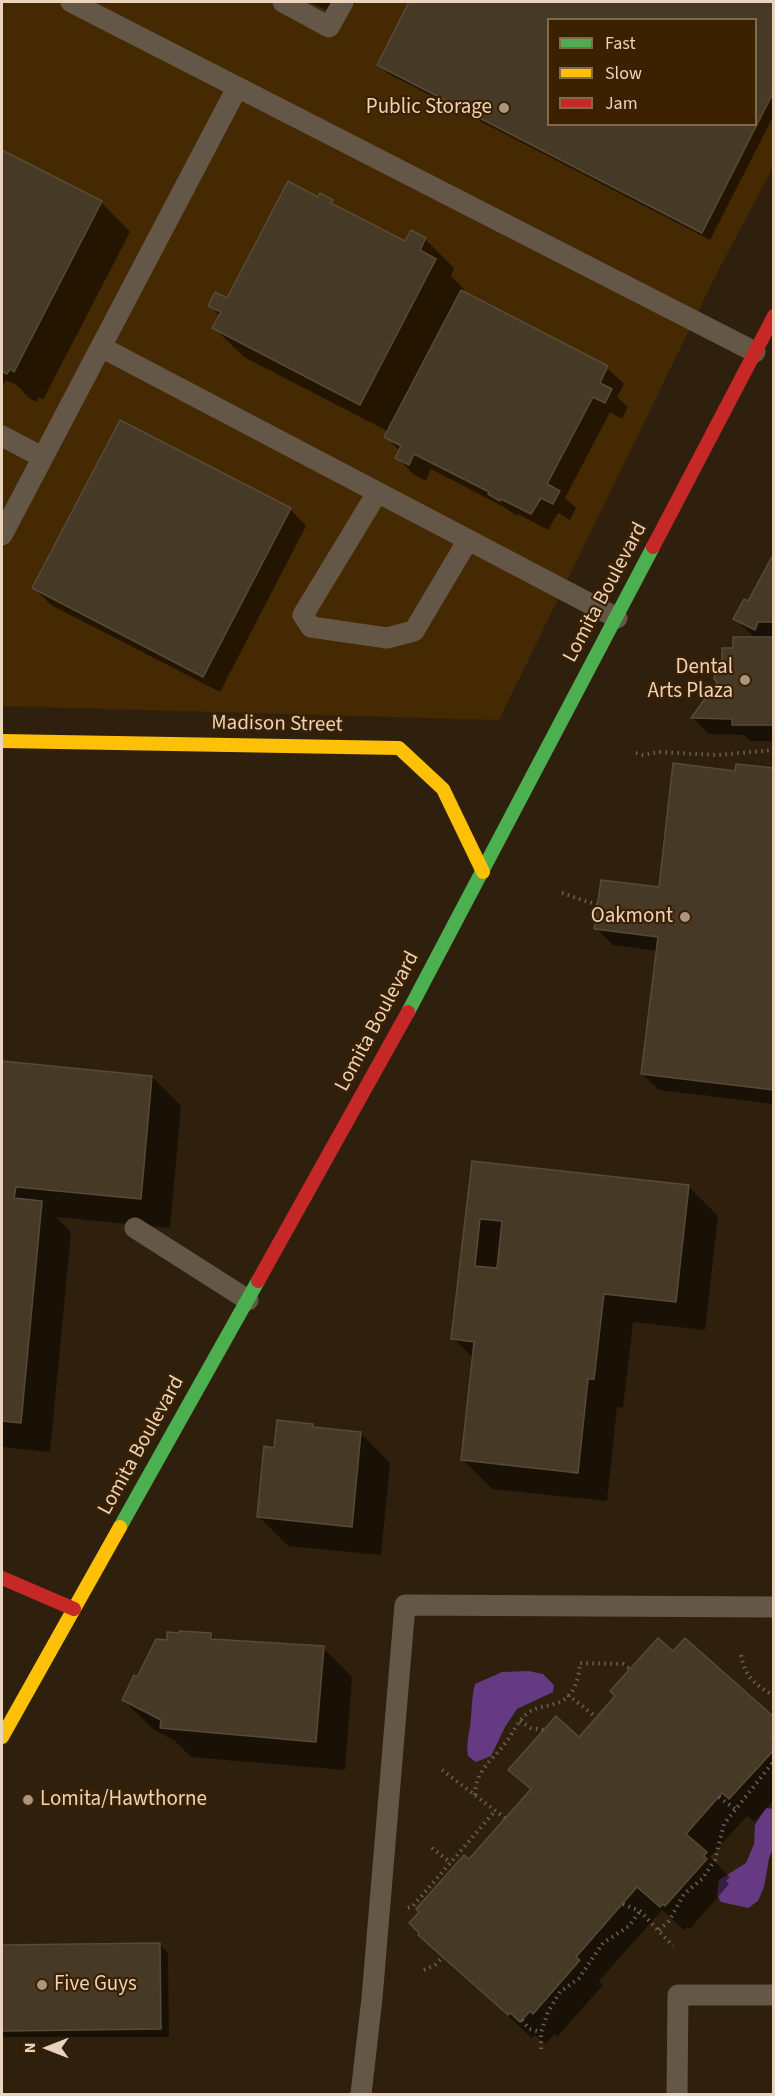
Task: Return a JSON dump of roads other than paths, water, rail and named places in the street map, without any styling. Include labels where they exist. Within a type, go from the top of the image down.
[{"type":"main road","name":"Lomita Boulevard","points":[[2,1737],[360,1100],[759,355],[774,316]]},
{"type":"main road","name":"Madison Street","points":[[2,741],[399,748],[443,789],[483,872]]},
{"type":"main road","points":[[2,1578],[74,1609]]},
{"type":"lane","points":[[71,2],[759,355]]},
{"type":"lane","points":[[283,2],[329,27],[343,2]]},
{"type":"lane","points":[[2,535],[237,88]]},
{"type":"lane","points":[[101,347],[617,618]]},
{"type":"lane","points":[[2,436],[42,457]]},
{"type":"lane","points":[[377,492],[303,615],[311,627],[387,638],[414,631],[468,540]]},
{"type":"lane","points":[[135,1228],[248,1300]]},
{"type":"lane","points":[[361,2094],[372,1998],[405,1605],[774,1607]]},
{"type":"lane","points":[[677,2094],[678,1995],[774,1995]]},
{"type":"place","name":"Public Storage","points":[[504,108]]},
{"type":"place","name":"Dental Arts Plaza","points":[[745,680]]},
{"type":"place","name":"Oakmont","points":[[685,917]]},
{"type":"place","name":"Lomita/Hawthorne","points":[[28,1800]]},
{"type":"place","name":"Five Guys","points":[[42,1985]]}]
